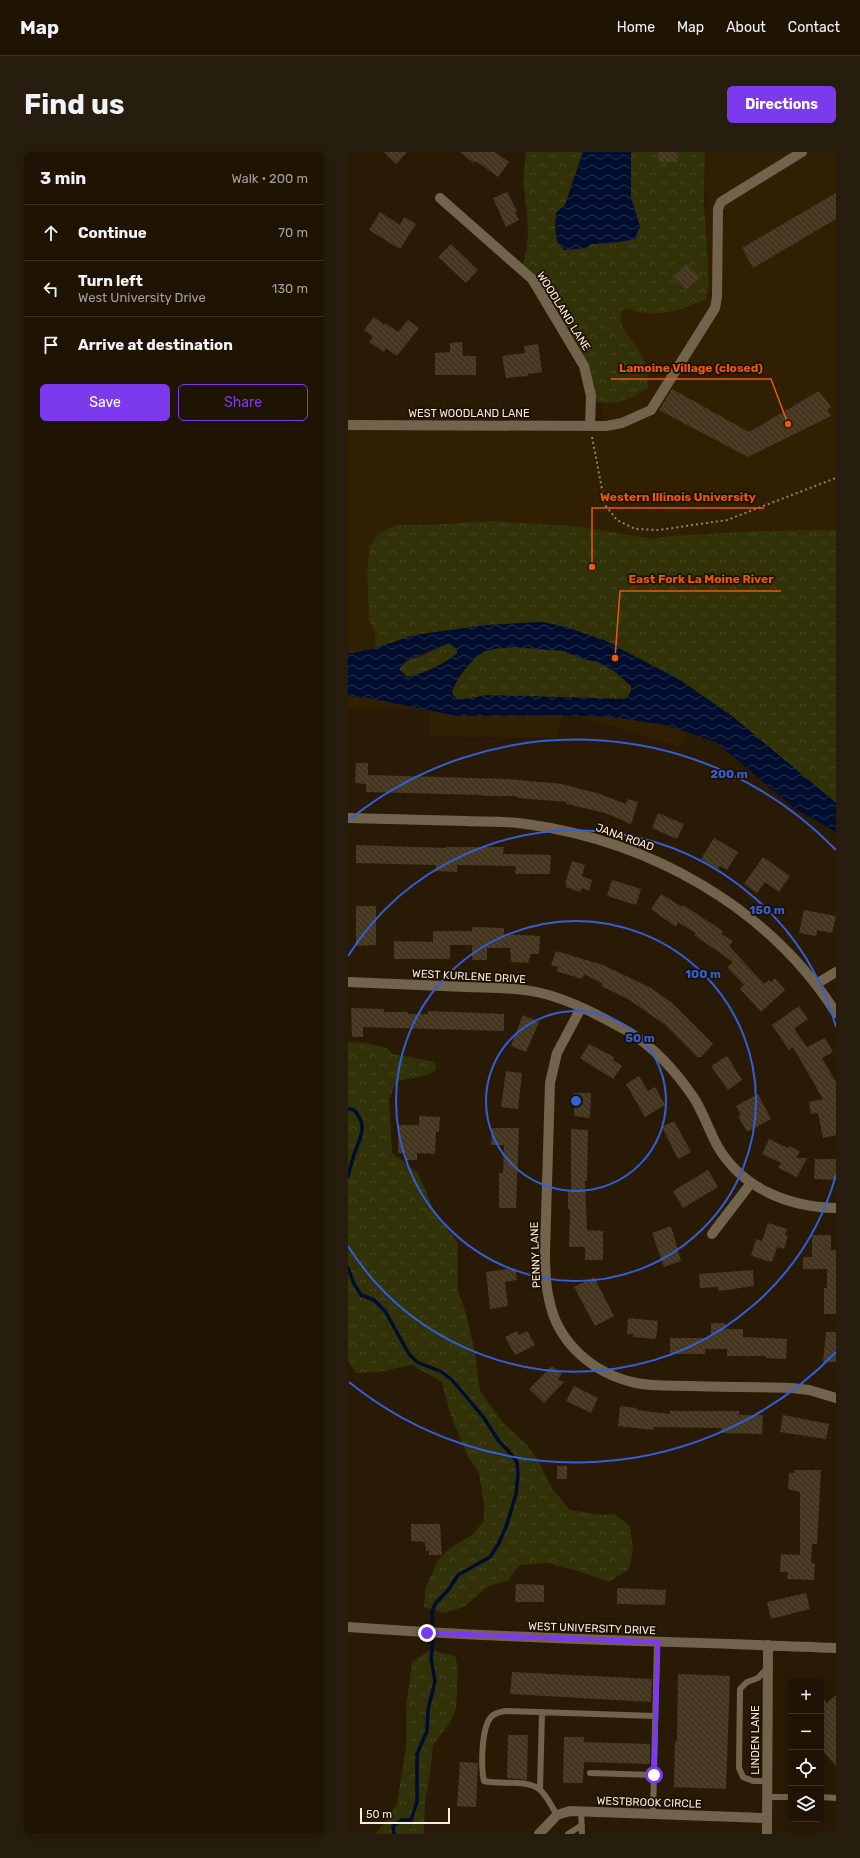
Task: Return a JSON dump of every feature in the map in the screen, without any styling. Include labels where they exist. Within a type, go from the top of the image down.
[{"type":"street","name":"WEST WOODLAND LANE","points":[[348,425],[606,426],[622,423],[651,410],[715,308],[717,298],[719,205],[724,199],[802,152]]},
{"type":"street","name":"WOODLAND LANE","points":[[440,198],[532,280],[584,366],[590,396],[590,426]]},
{"type":"street","name":"JANA ROAD","points":[[348,818],[524,823],[554,828],[618,844],[666,865],[723,897],[772,937],[816,984],[836,1013]]},
{"type":"street","points":[[816,984],[836,972]]},
{"type":"street","name":"WEST KURLENE DRIVE","points":[[348,982],[522,989],[556,997],[581,1008],[629,1032],[662,1058],[694,1099],[719,1148],[732,1166],[751,1183],[784,1200],[802,1205],[836,1208]]},
{"type":"street","name":"PENNY LANE","points":[[581,1008],[557,1052],[550,1083],[544,1251],[545,1276],[549,1300],[559,1327],[583,1358],[593,1366],[624,1380],[652,1384],[792,1388],[809,1390],[836,1398]]},
{"type":"street","points":[[712,1234],[751,1183]]},
{"type":"street","name":"WEST UNIVERSITY DRIVE","points":[[348,1627],[435,1633],[836,1648]]},
{"type":"street","name":"LINDEN LANE","points":[[767,1834],[768,1645]]},
{"type":"street","name":"WESTBROOK CIRCLE","points":[[557,1815],[570,1811],[581,1811],[767,1818]]},
{"type":"street","points":[[539,1834],[557,1815]]},
{"type":"lane","points":[[653,1814],[658,1642]]},
{"type":"lane","points":[[767,1781],[753,1780],[743,1777],[739,1768],[740,1689],[747,1682],[758,1678],[768,1667]]},
{"type":"lane","points":[[557,1815],[540,1789],[528,1784],[494,1784],[484,1781],[485,1726],[491,1716],[505,1711],[656,1716]]},
{"type":"lane","points":[[540,1789],[542,1712]]},
{"type":"lane","points":[[590,1773],[654,1775]]},
{"type":"lane","points":[[767,1797],[788,1797]]},
{"type":"lane","points":[[824,1798],[836,1798]]},
{"type":"lane","points":[[581,1811],[582,1834]]},
{"type":"lane","points":[[568,1834],[582,1825]]},
{"type":"path","points":[[590,426],[605,505],[617,520],[634,530],[658,530],[727,520],[836,478]]},
{"type":"shaded area","points":[[705,152],[836,152],[836,791],[699,710],[680,747],[564,712],[556,738],[429,736],[429,709],[348,708],[348,425],[602,426],[603,373],[555,295],[706,296]]},
{"type":"green space","points":[[526,152],[583,152],[565,205],[556,213],[564,250],[585,248],[591,244],[626,240],[640,226],[631,198],[631,152],[705,152],[704,202],[709,283],[706,299],[676,310],[657,313],[647,313],[625,308],[621,319],[624,330],[638,349],[648,373],[648,388],[627,399],[608,403],[591,402],[589,381],[521,268],[525,258],[528,237],[524,182]]},
{"type":"green space","points":[[491,521],[583,527],[651,539],[671,536],[761,531],[836,530],[836,803],[732,716],[542,622],[487,625],[414,635],[376,648],[375,633],[369,619],[367,570],[370,546],[378,534],[396,525],[430,525]]},
{"type":"green space","points":[[449,643],[457,649],[457,653],[434,668],[407,677],[398,669],[409,661]]},
{"type":"green space","points":[[514,647],[564,651],[583,659],[598,662],[613,670],[631,686],[631,692],[625,699],[488,695],[458,700],[452,693],[465,669],[480,654],[492,649]]},
{"type":"green space","points":[[348,1042],[365,1043],[387,1048],[393,1054],[435,1062],[436,1070],[427,1075],[397,1081],[389,1098],[392,1153],[418,1173],[435,1213],[458,1243],[458,1291],[466,1314],[475,1353],[480,1391],[503,1423],[527,1445],[538,1460],[551,1487],[570,1510],[600,1515],[614,1514],[630,1526],[633,1550],[629,1569],[609,1582],[549,1563],[519,1565],[508,1581],[488,1586],[464,1607],[444,1613],[424,1607],[426,1587],[438,1560],[449,1549],[473,1534],[484,1521],[484,1503],[479,1473],[468,1457],[450,1413],[442,1382],[412,1365],[378,1372],[356,1373],[348,1361]]},
{"type":"green space","points":[[430,1650],[455,1656],[458,1668],[456,1710],[449,1724],[433,1745],[425,1803],[424,1834],[375,1834],[390,1816],[397,1803],[406,1748],[406,1709],[412,1662]]},
{"type":"water","points":[[583,152],[631,152],[631,198],[640,226],[635,239],[591,244],[585,248],[564,250],[557,241],[555,227],[556,213],[565,205]]},
{"type":"water","points":[[542,622],[563,626],[604,640],[680,680],[732,716],[836,803],[836,832],[794,808],[716,742],[666,725],[613,717],[554,715],[457,716],[364,697],[348,696],[348,654],[376,648],[414,635],[487,625]],"holes":[[[449,643],[457,649],[457,653],[434,668],[407,677],[399,669],[406,661]],[[514,647],[564,651],[583,659],[598,662],[613,670],[631,686],[631,692],[625,699],[488,695],[458,700],[452,693],[460,675],[481,653],[492,649]]]},
{"type":"building","points":[[384,152],[407,152],[396,164]]},
{"type":"building","points":[[460,152],[495,152],[509,162],[498,177],[476,161],[474,163]]},
{"type":"building","points":[[658,152],[678,152],[677,162],[658,162]]},
{"type":"building","points":[[507,192],[517,211],[515,212],[519,220],[506,227],[493,198]]},
{"type":"building","points":[[836,193],[836,219],[753,268],[742,248]]},
{"type":"building","points":[[380,212],[400,225],[404,217],[416,224],[400,249],[369,230]]},
{"type":"building","points":[[451,244],[478,270],[466,283],[438,257]]},
{"type":"building","points":[[687,264],[700,277],[686,290],[673,277]]},
{"type":"building","points":[[374,317],[384,325],[385,323],[398,332],[408,320],[419,328],[397,356],[386,348],[384,352],[369,342],[373,337],[364,330]]},
{"type":"building","points":[[462,342],[463,356],[476,356],[476,375],[435,375],[435,353],[450,352],[450,343]]},
{"type":"building","points":[[538,344],[542,372],[528,374],[528,376],[506,378],[502,356],[525,353],[524,346]]},
{"type":"building","points":[[672,389],[749,432],[819,391],[831,407],[827,410],[831,416],[748,457],[659,410]]},
{"type":"building","points":[[356,763],[368,763],[368,775],[508,779],[562,784],[600,794],[626,804],[628,799],[638,802],[631,824],[605,813],[567,804],[567,802],[517,798],[517,796],[366,792],[366,784],[355,783]]},
{"type":"building","points":[[658,813],[684,824],[677,839],[652,828]]},
{"type":"building","points":[[714,838],[738,852],[727,870],[720,866],[718,869],[701,859]]},
{"type":"building","points":[[356,845],[446,848],[504,847],[503,854],[551,855],[550,874],[515,874],[516,866],[457,865],[457,872],[435,871],[436,865],[356,863]]},
{"type":"building","points":[[763,857],[790,876],[779,892],[765,882],[757,893],[744,884]]},
{"type":"building","points":[[572,861],[585,865],[582,876],[592,880],[589,891],[582,888],[580,892],[566,887],[567,884],[565,884]]},
{"type":"building","points":[[612,880],[641,889],[636,905],[607,896]]},
{"type":"building","points":[[661,894],[682,907],[683,905],[723,931],[721,934],[733,941],[729,946],[764,984],[769,980],[771,982],[775,978],[785,990],[761,1012],[740,989],[744,985],[727,967],[733,962],[694,935],[696,933],[678,922],[676,927],[651,909]]},
{"type":"building","points":[[356,906],[376,906],[376,945],[356,946]]},
{"type":"building","points":[[804,910],[836,916],[832,933],[817,930],[816,936],[799,933]]},
{"type":"building","points":[[472,927],[504,928],[504,934],[540,936],[539,954],[531,954],[528,963],[511,962],[510,948],[487,948],[487,960],[472,960],[472,945],[450,945],[450,959],[394,959],[394,941],[433,942],[433,931],[472,931]]},
{"type":"building","points":[[556,951],[603,965],[651,988],[672,1003],[713,1044],[701,1057],[697,1057],[664,1024],[628,999],[601,986],[603,984],[584,974],[582,979],[556,971],[558,967],[551,965]]},
{"type":"building","points":[[799,1006],[808,1019],[794,1029],[807,1047],[825,1038],[833,1052],[822,1058],[836,1082],[836,1135],[823,1138],[818,1113],[811,1114],[809,1102],[823,1099],[793,1047],[789,1050],[772,1025]]},
{"type":"building","points":[[351,1008],[384,1009],[384,1012],[408,1012],[408,1014],[428,1014],[428,1011],[504,1014],[504,1031],[363,1027],[363,1037],[352,1037]]},
{"type":"building","points":[[523,1015],[539,1022],[526,1052],[511,1046]]},
{"type":"building","points":[[589,1044],[614,1057],[613,1060],[622,1066],[613,1079],[580,1058]]},
{"type":"building","points":[[727,1056],[742,1080],[728,1090],[711,1066]]},
{"type":"building","points":[[506,1071],[522,1073],[518,1109],[501,1107]]},
{"type":"building","points":[[639,1076],[648,1091],[655,1087],[665,1105],[645,1117],[626,1084]]},
{"type":"building","points":[[574,1093],[591,1093],[590,1118],[574,1116]]},
{"type":"building","points":[[758,1094],[771,1119],[747,1132],[738,1116],[741,1115],[736,1106]]},
{"type":"building","points":[[419,1116],[440,1117],[439,1132],[436,1132],[435,1154],[417,1153],[417,1160],[406,1160],[406,1153],[398,1153],[398,1125],[419,1125]]},
{"type":"building","points":[[674,1121],[691,1152],[678,1159],[662,1127]]},
{"type":"building","points":[[492,1128],[519,1128],[516,1208],[499,1208],[499,1173],[503,1173],[504,1145],[491,1145]]},
{"type":"building","points":[[571,1129],[588,1130],[587,1181],[585,1181],[587,1230],[603,1231],[603,1260],[585,1260],[585,1247],[569,1247],[570,1209],[568,1209],[568,1190],[571,1190]]},
{"type":"building","points":[[769,1139],[788,1148],[789,1146],[800,1151],[796,1158],[807,1158],[797,1177],[778,1168],[781,1163],[762,1154]]},
{"type":"building","points":[[815,1159],[836,1159],[836,1180],[814,1179]]},
{"type":"building","points":[[708,1170],[718,1187],[683,1208],[673,1191]]},
{"type":"building","points":[[768,1223],[787,1229],[785,1235],[788,1236],[784,1249],[777,1247],[772,1262],[751,1256],[756,1239],[762,1241]]},
{"type":"building","points":[[671,1226],[681,1261],[664,1267],[652,1233]]},
{"type":"building","points":[[812,1235],[831,1235],[831,1250],[836,1250],[836,1314],[824,1314],[824,1288],[827,1288],[827,1269],[803,1269],[803,1257],[812,1257]]},
{"type":"building","points":[[515,1268],[517,1280],[505,1282],[508,1306],[490,1309],[486,1272]]},
{"type":"building","points":[[753,1270],[754,1286],[719,1291],[718,1287],[700,1288],[699,1274]]},
{"type":"building","points":[[594,1277],[614,1316],[595,1326],[574,1287]]},
{"type":"building","points":[[628,1318],[658,1321],[656,1339],[633,1337],[633,1334],[627,1334]]},
{"type":"building","points":[[711,1323],[725,1323],[725,1329],[743,1329],[743,1337],[787,1339],[786,1359],[766,1358],[766,1356],[727,1356],[727,1349],[705,1349],[705,1354],[670,1354],[670,1338],[711,1338]]},
{"type":"building","points":[[517,1331],[519,1335],[527,1331],[535,1345],[515,1355],[505,1337]]},
{"type":"building","points":[[826,1332],[836,1332],[836,1362],[823,1362]]},
{"type":"building","points":[[552,1366],[562,1374],[558,1379],[564,1382],[544,1403],[529,1389]]},
{"type":"building","points":[[574,1386],[598,1398],[591,1413],[566,1401]]},
{"type":"building","points":[[620,1406],[637,1408],[637,1410],[670,1414],[670,1411],[739,1411],[739,1415],[763,1415],[762,1434],[721,1433],[721,1428],[654,1427],[653,1430],[618,1426]]},
{"type":"building","points":[[783,1415],[829,1424],[826,1439],[780,1432]]},
{"type":"building","points":[[557,1466],[567,1466],[567,1479],[557,1479]]},
{"type":"building","points":[[794,1470],[821,1470],[817,1544],[812,1544],[811,1563],[815,1564],[814,1580],[787,1579],[788,1572],[780,1572],[781,1554],[800,1555],[800,1492],[788,1489],[789,1473],[794,1473]]},
{"type":"building","points":[[411,1524],[440,1524],[442,1555],[429,1555],[429,1551],[426,1551],[425,1542],[411,1541]]},
{"type":"building","points":[[516,1584],[544,1585],[544,1602],[515,1602]]},
{"type":"building","points":[[617,1588],[666,1590],[665,1605],[617,1604]]},
{"type":"building","points":[[806,1593],[810,1609],[771,1619],[767,1602]]},
{"type":"building","points":[[512,1672],[652,1679],[651,1702],[510,1694]]},
{"type":"building","points":[[678,1674],[730,1676],[726,1789],[674,1787],[675,1741],[677,1742]]},
{"type":"building","points":[[836,1695],[836,1766],[824,1752],[824,1700],[827,1703]]},
{"type":"building","points":[[508,1735],[528,1735],[527,1780],[507,1778]]},
{"type":"building","points":[[564,1737],[584,1737],[584,1742],[650,1744],[650,1764],[584,1762],[583,1783],[563,1783]]},
{"type":"building","points":[[460,1762],[478,1763],[476,1807],[457,1806]]},
{"type":"waterway","points":[[348,1109],[354,1110],[358,1115],[362,1126],[361,1136],[348,1176]]},
{"type":"waterway","points":[[348,1268],[354,1284],[361,1295],[374,1300],[385,1311],[409,1354],[417,1362],[442,1372],[453,1381],[484,1418],[498,1440],[517,1462],[518,1475],[516,1494],[507,1524],[499,1543],[490,1557],[458,1575],[449,1589],[435,1604],[432,1613],[432,1623]]},
{"type":"waterway","points":[[394,1834],[393,1826],[402,1820],[411,1820],[417,1802],[417,1754],[427,1731],[428,1710],[435,1681],[431,1659],[433,1639]]},
{"type":"place","name":"Lamoine Village (closed)","points":[[788,424]]},
{"type":"place","name":"Western Illinois University","points":[[592,567]]},
{"type":"place","name":"East Fork La Moine River","points":[[615,658]]},
{"type":"route","points":[[427,1633],[568,1640],[658,1642],[654,1775]]}]
